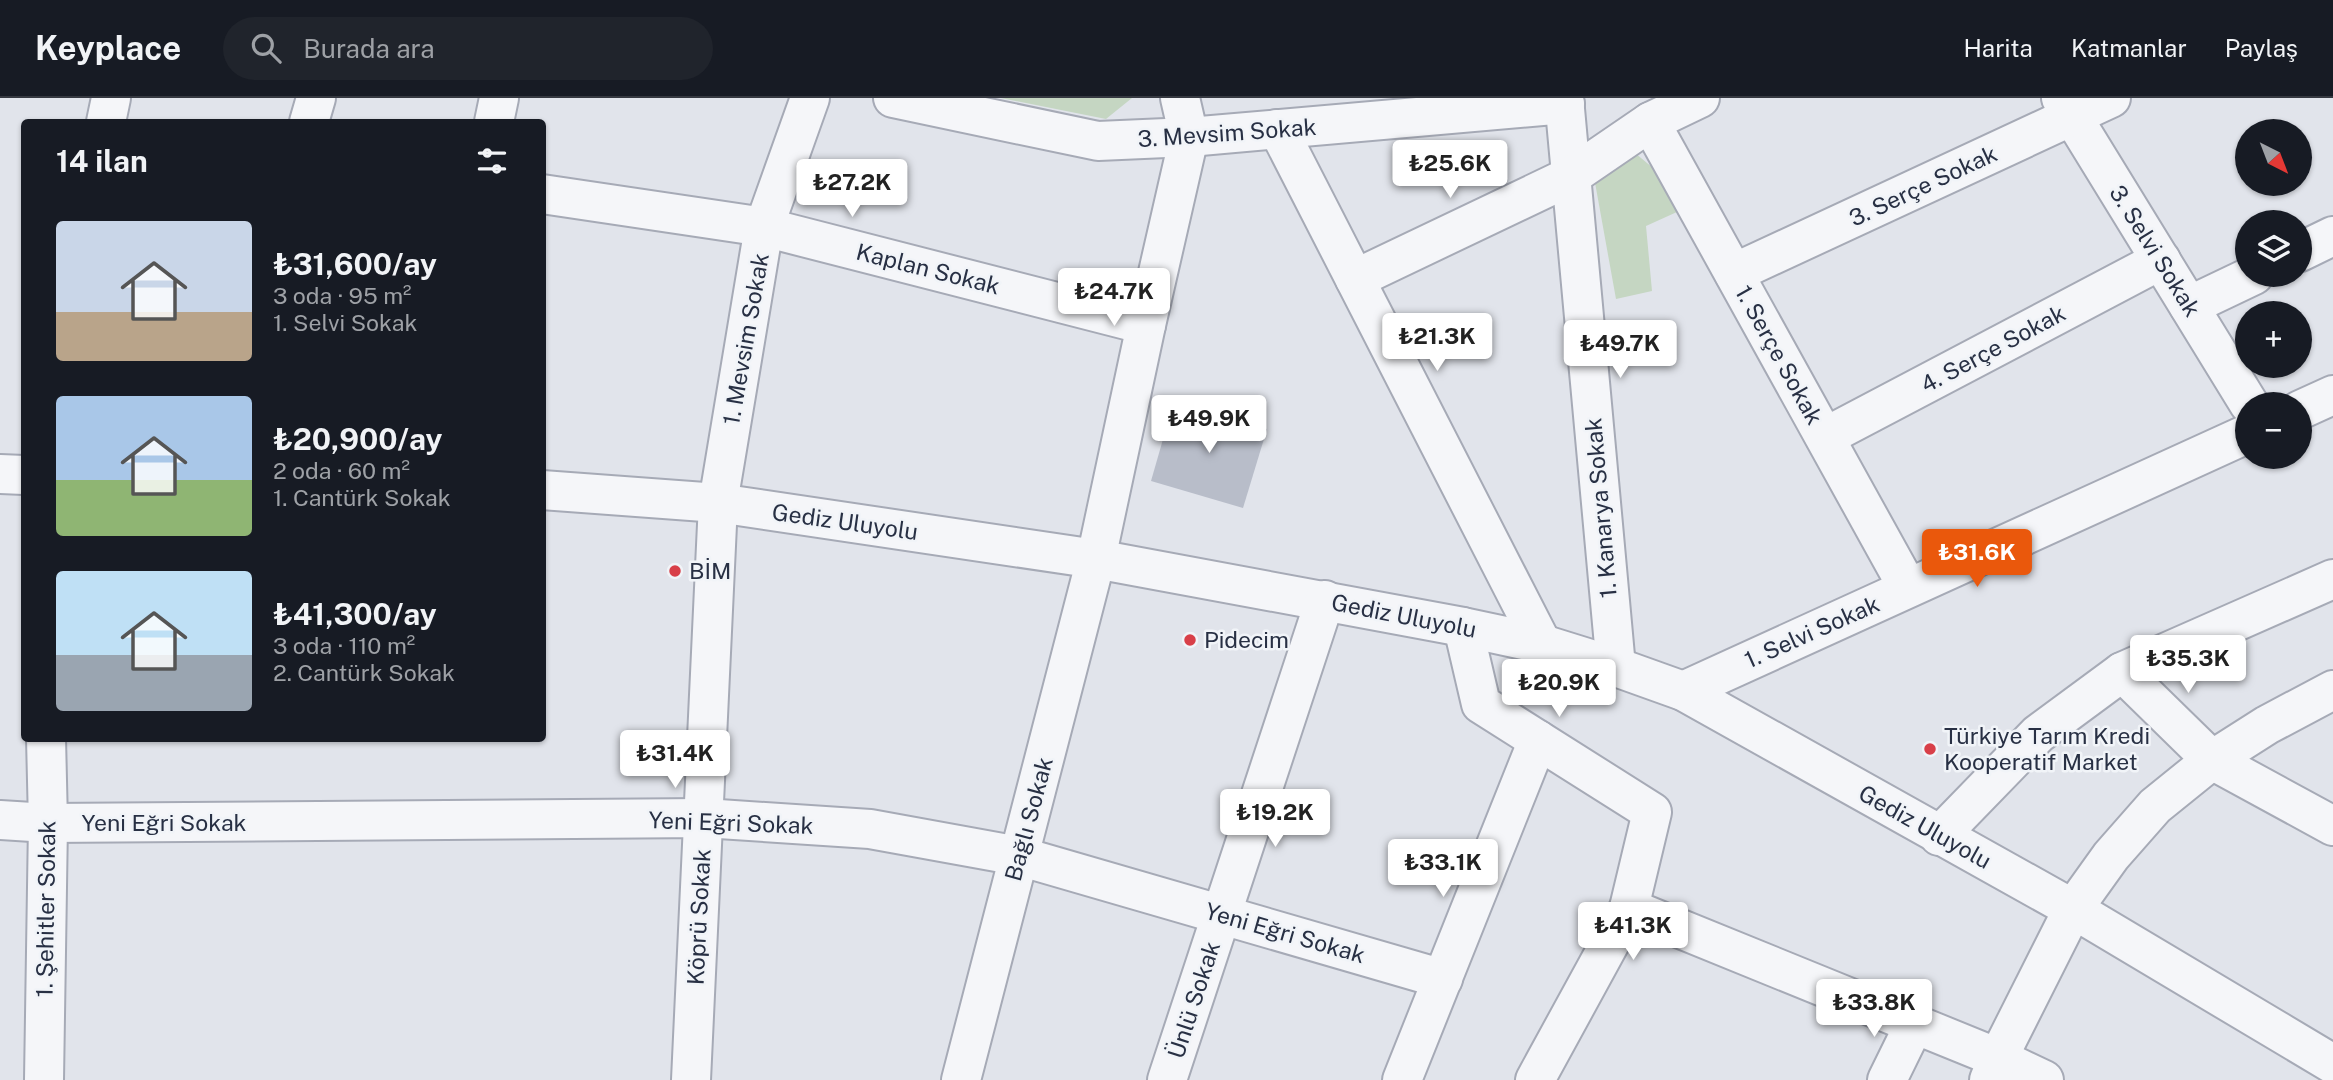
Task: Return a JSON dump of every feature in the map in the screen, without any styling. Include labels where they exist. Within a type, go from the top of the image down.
[{"type":"street","points":[[107,119],[111,98]]},
{"type":"street","points":[[310,119],[316,98]]},
{"type":"street","points":[[495,119],[499,98]]},
{"type":"street","name":"1. Mevsim Sokak","points":[[718,503],[764,228],[810,98]]},
{"type":"street","name":"3. Mevsim Sokak","points":[[892,98],[1098,141],[1189,137],[1290,118],[1565,101]]},
{"type":"street","points":[[1180,98],[1189,137]]},
{"type":"street","points":[[1355,279],[1571,176],[1650,122],[1700,98]]},
{"type":"street","name":"3. Serçe Sokak","points":[[1734,273],[2067,107],[2111,98]]},
{"type":"street","name":"1. Kanarya Sokak","points":[[1565,101],[1616,667]]},
{"type":"street","name":"3. Selvi Sokak","points":[[2067,107],[2242,392]]},
{"type":"street","points":[[1290,118],[1355,279],[1542,644]]},
{"type":"street","name":"1. Serçe Sokak","points":[[1650,122],[1908,588]]},
{"type":"street","name":"Bağlı Sokak","points":[[961,1080],[1096,559],[1189,137]]},
{"type":"street","name":"Kaplan Sokak","points":[[546,195],[764,228],[1146,325]]},
{"type":"street","points":[[2312,246],[2333,236]]},
{"type":"street","name":"4. Serçe Sokak","points":[[1825,437],[2161,260]]},
{"type":"street","points":[[2189,306],[2235,284]]},
{"type":"street","points":[[2312,405],[2333,395]]},
{"type":"street","name":"1. Selvi Sokak","points":[[1683,691],[2235,439]]},
{"type":"street","name":"Gediz Uluyolu","points":[[546,490],[718,503],[1096,559],[1463,626],[1542,644],[1616,667],[1683,691],[2073,909],[2333,1065]]},
{"type":"street","name":"Köprü Sokak","points":[[691,1080],[718,503]]},
{"type":"street","points":[[1939,836],[2038,734],[2122,671],[2333,579]]},
{"type":"street","name":"Ünlü Sokak","points":[[1167,1080],[1325,600]]},
{"type":"street","points":[[1463,626],[1481,704],[1652,812],[1629,908],[1535,1080]]},
{"type":"street","points":[[2122,671],[2212,760],[2333,826]]},
{"type":"street","points":[[1994,1069],[2073,909],[2111,856],[2155,806],[2212,760],[2267,725],[2333,690]]},
{"type":"street","points":[[1402,1080],[1538,740]]},
{"type":"street","name":"1. Şehitler Sokak","points":[[44,1080],[48,824],[46,742]]},
{"type":"street","name":"Yeni Eğri Sokak","points":[[0,820],[48,824],[704,818],[870,830],[1019,856],[1443,979]]},
{"type":"street","points":[[1629,908],[1914,1025],[1994,1069],[2044,1080]]},
{"type":"street","points":[[1887,1080],[1914,1025]]},
{"type":"green space","points":[[1001,98],[1132,98],[1106,119]]},
{"type":"green space","points":[[1635,153],[1665,178],[1688,207],[1646,226],[1652,291],[1616,299],[1594,177]]},
{"type":"building","points":[[1174,401],[1267,429],[1243,508],[1151,481]]},
{"type":"place","name":"BİM","points":[[675,571]]},
{"type":"place","name":"Pidecim","points":[[1190,640]]},
{"type":"place","name":"Türkiye Tarım Kredi Kooperatif Market","points":[[1930,749]]}]
